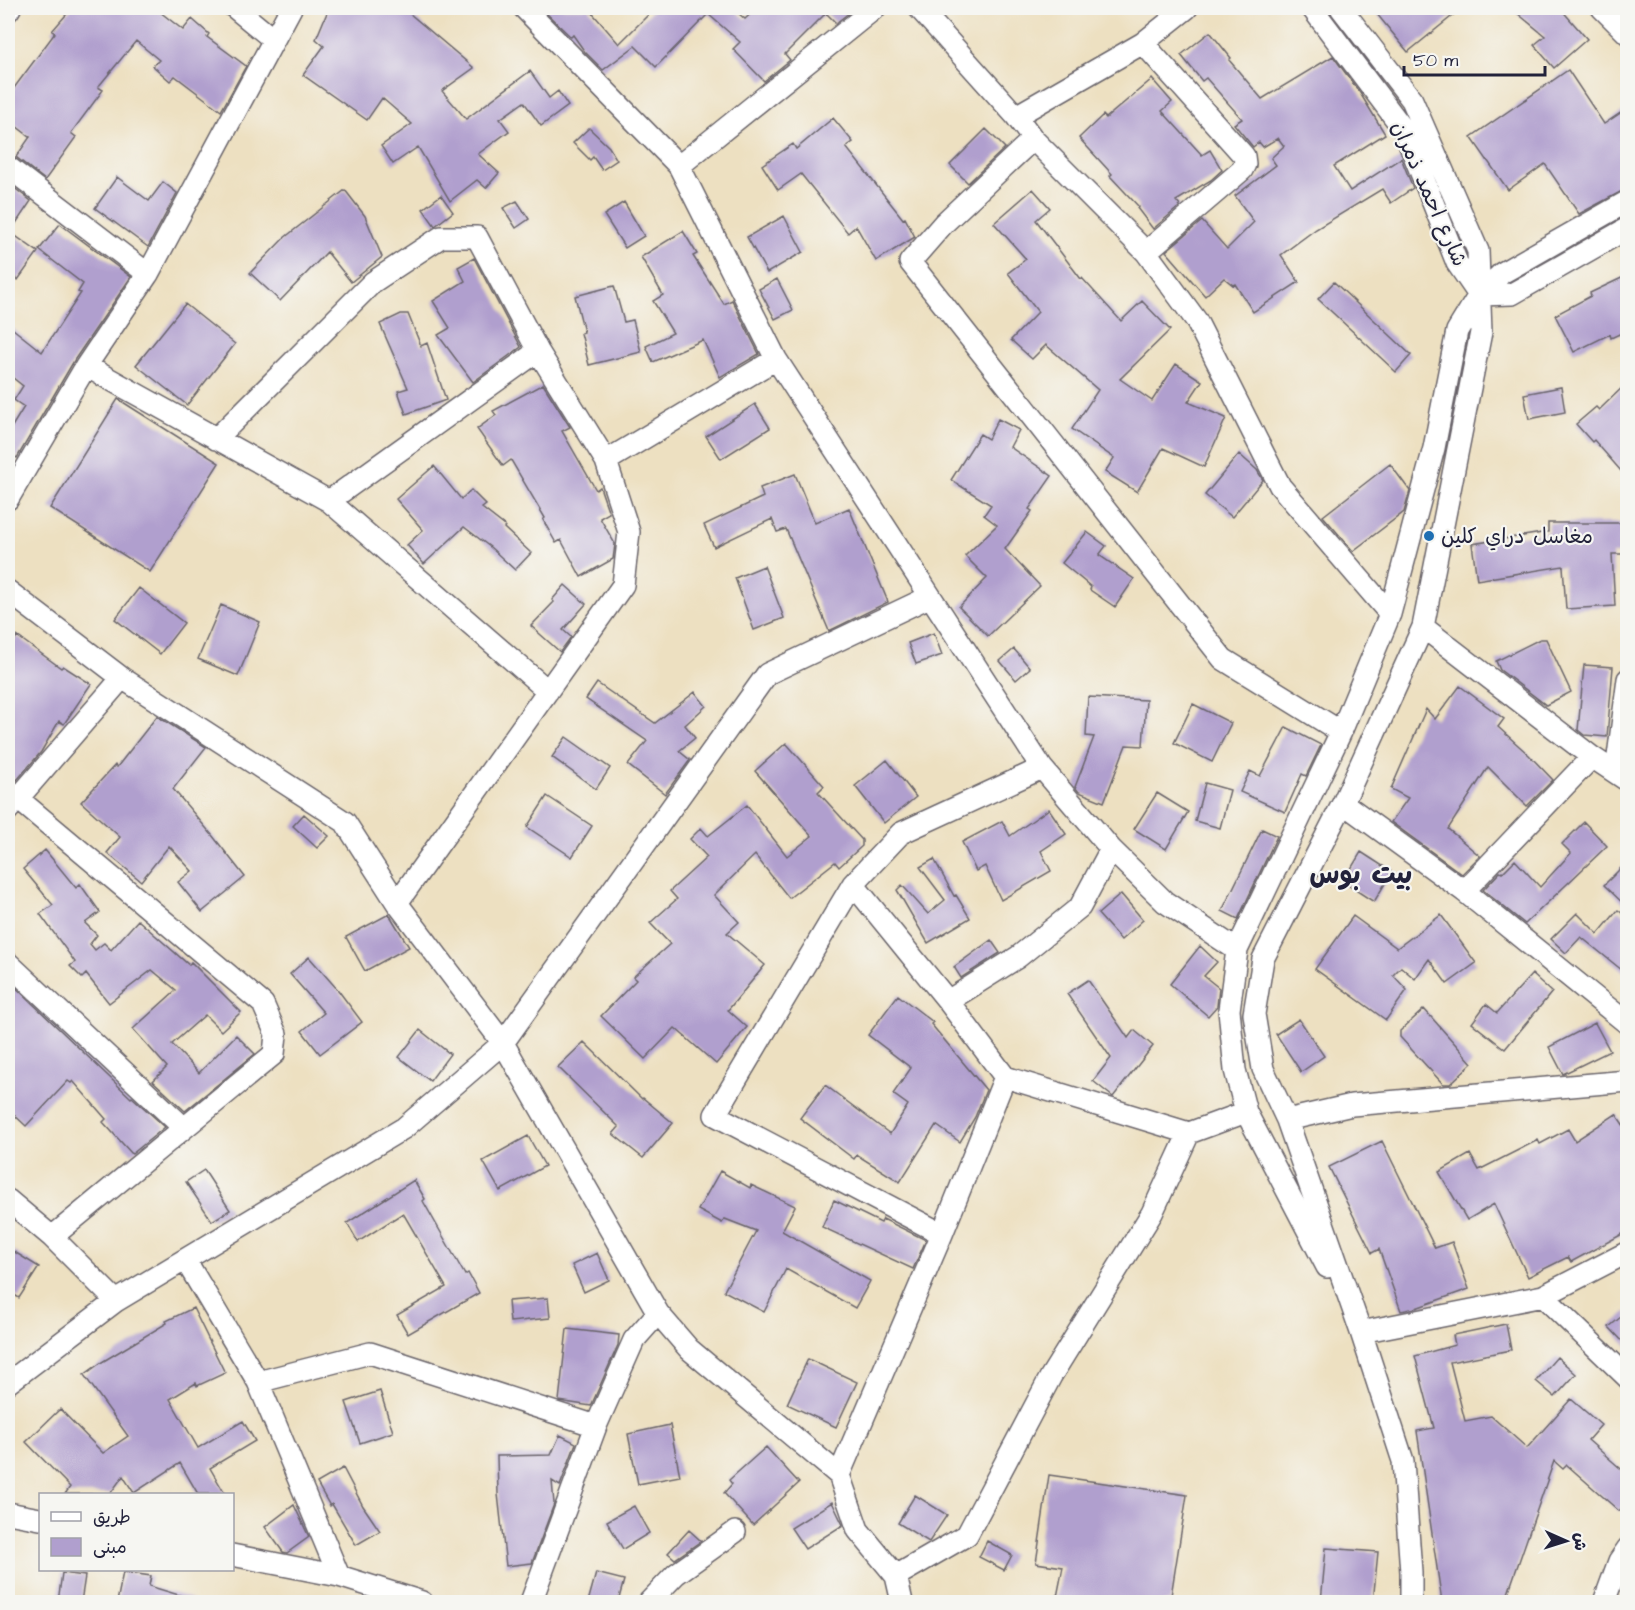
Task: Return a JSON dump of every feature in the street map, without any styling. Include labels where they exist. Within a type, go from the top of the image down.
[{"type":"street","points":[[235,8],[274,40]]},
{"type":"street","points":[[8,499],[86,366],[148,274],[291,8]]},
{"type":"street","points":[[524,8],[679,166],[776,359],[1042,768],[1111,849],[1165,903],[1237,950]]},
{"type":"street","points":[[679,166],[875,8]]},
{"type":"street","points":[[919,8],[1034,139],[1146,252],[1196,320],[1280,486],[1390,614]]},
{"type":"street","points":[[1016,116],[1143,43],[1187,8]]},
{"type":"street","name":"شارع احمد ذمران","points":[[1312,8],[1404,130],[1457,263],[1479,295]]},
{"type":"street","name":"شارع احمد ذمران","points":[[1341,8],[1412,100],[1478,251],[1479,295]]},
{"type":"street","points":[[1602,8],[1628,34]]},
{"type":"street","points":[[1143,43],[1244,156],[1245,164],[1242,170],[1146,252]]},
{"type":"street","points":[[1034,139],[944,223],[910,262],[1223,659],[1341,732]]},
{"type":"street","points":[[8,167],[148,274]]},
{"type":"street","name":"شارع احمد ذمران","points":[[1479,295],[1502,273],[1628,201]]},
{"type":"street","points":[[1479,295],[1512,294],[1628,228]]},
{"type":"street","points":[[216,439],[373,282],[441,237],[477,237],[538,351],[606,461],[629,532],[623,585],[397,903]]},
{"type":"street","points":[[1361,1332],[1246,1112],[1235,1070],[1229,1010],[1237,950],[1341,732],[1390,614],[1434,448],[1457,331],[1479,295]]},
{"type":"street","points":[[1411,1602],[1403,1461],[1287,1120],[1263,1070],[1254,1014],[1263,959],[1343,803],[1423,627],[1481,332],[1479,295]]},
{"type":"street","points":[[329,501],[538,351]]},
{"type":"street","points":[[606,461],[776,359]]},
{"type":"street","points":[[86,366],[329,501],[548,691]]},
{"type":"street","points":[[8,591],[122,678],[345,822],[397,903],[503,1043],[658,1312],[689,1349],[839,1474],[858,1530],[896,1576],[902,1602]]},
{"type":"street","points":[[8,1383],[116,1301],[404,1128],[503,1043],[766,674],[929,597]]},
{"type":"street","points":[[1423,627],[1592,757],[1622,776],[1628,679]]},
{"type":"street","points":[[52,1237],[274,1054],[276,1034],[264,1004],[11,800],[122,678]]},
{"type":"street","points":[[1464,891],[1592,757]]},
{"type":"street","points":[[942,1234],[715,1115],[853,884],[901,833],[1042,768]]},
{"type":"street","points":[[1343,803],[1464,891],[1628,1024]]},
{"type":"street","points":[[948,1000],[1018,957],[1080,906],[1111,849]]},
{"type":"street","points":[[853,884],[948,1000],[1005,1077],[1189,1133],[1246,1112]]},
{"type":"street","points":[[8,963],[184,1128]]},
{"type":"street","points":[[839,1474],[942,1234],[1005,1077]]},
{"type":"street","points":[[1287,1120],[1352,1105],[1628,1081]]},
{"type":"street","points":[[896,1576],[967,1535],[1051,1376],[1152,1213],[1189,1133]]},
{"type":"street","points":[[8,1200],[52,1237],[116,1301]]},
{"type":"street","points":[[1361,1332],[1543,1296],[1628,1252]]},
{"type":"street","points":[[186,1261],[258,1382],[339,1576]]},
{"type":"street","points":[[1543,1296],[1628,1378]]},
{"type":"street","points":[[531,1602],[596,1426],[634,1340],[658,1312]]},
{"type":"street","points":[[258,1382],[369,1353],[596,1426]]},
{"type":"street","points":[[8,1513],[39,1519]]},
{"type":"street","points":[[650,1602],[676,1574],[735,1532]]},
{"type":"street","points":[[1604,1602],[1619,1561],[1628,1548]]},
{"type":"street","points":[[234,1556],[339,1576],[422,1602]]},
{"type":"building","points":[[72,8],[155,8],[183,30],[192,19],[209,34],[207,37],[246,66],[221,111],[175,76],[170,81],[153,66],[159,60],[136,41],[98,87],[103,90],[71,133],[76,137],[45,180],[16,157],[30,137],[8,120],[8,96],[55,33],[52,31]]},
{"type":"building","points":[[329,8],[403,8],[474,68],[442,91],[466,119],[530,71],[549,98],[558,91],[568,106],[541,126],[524,102],[500,119],[509,131],[478,154],[499,173],[486,188],[477,180],[450,201],[418,147],[393,164],[381,146],[412,124],[382,98],[367,120],[303,75],[324,46],[316,39]]},
{"type":"building","points":[[541,8],[588,8],[619,44],[655,8],[732,8],[745,19],[757,8],[855,8],[836,23],[826,13],[785,54],[790,60],[764,81],[733,49],[740,42],[708,14],[656,67],[635,46],[603,70],[585,52],[573,35],[571,37]]},
{"type":"building","points":[[1372,8],[1462,8],[1408,52]]},
{"type":"building","points":[[1511,8],[1560,8],[1587,39],[1554,68],[1534,45],[1545,36]]},
{"type":"building","points":[[1210,32],[1231,58],[1229,60],[1262,99],[1333,56],[1360,93],[1385,134],[1334,166],[1350,191],[1401,158],[1413,188],[1391,203],[1382,189],[1316,229],[1281,255],[1299,282],[1253,312],[1235,284],[1233,285],[1224,278],[1205,296],[1166,251],[1202,221],[1227,249],[1254,222],[1235,196],[1276,165],[1271,158],[1284,146],[1278,138],[1263,147],[1259,142],[1253,147],[1234,124],[1242,119],[1206,78],[1202,81],[1181,55]]},
{"type":"building","points":[[1568,70],[1604,124],[1628,108],[1628,188],[1579,214],[1545,164],[1508,190],[1471,137]]},
{"type":"building","points":[[1152,79],[1172,102],[1162,111],[1202,155],[1210,150],[1222,170],[1211,180],[1176,201],[1180,206],[1153,229],[1137,208],[1139,207],[1079,138],[1103,115],[1106,118]]},
{"type":"building","points":[[833,118],[853,142],[846,147],[903,219],[905,218],[915,237],[876,261],[856,226],[848,233],[801,174],[778,190],[762,165],[793,144],[796,149]]},
{"type":"building","points":[[589,128],[609,147],[617,160],[602,170],[593,157],[590,160],[573,143]]},
{"type":"building","points":[[986,129],[1005,148],[968,183],[950,165]]},
{"type":"building","points":[[117,177],[149,201],[163,182],[177,193],[148,247],[95,208]]},
{"type":"building","points":[[8,183],[31,201],[10,232],[38,252],[18,280],[8,272]]},
{"type":"building","points":[[1033,189],[1050,208],[1036,220],[1081,279],[1121,321],[1142,301],[1170,330],[1120,379],[1152,401],[1176,364],[1202,381],[1188,402],[1226,418],[1204,467],[1163,448],[1137,492],[1105,472],[1114,458],[1072,429],[1098,390],[1046,345],[1032,359],[1011,340],[1038,312],[1008,273],[1026,259],[994,223]]},
{"type":"building","points":[[345,190],[365,216],[382,257],[351,282],[327,252],[280,301],[250,273],[284,238]]},
{"type":"building","points":[[441,195],[453,212],[435,226],[423,209]]},
{"type":"building","points":[[517,201],[529,219],[516,228],[503,208]]},
{"type":"building","points":[[624,202],[644,236],[625,248],[604,215]]},
{"type":"building","points":[[784,216],[803,252],[767,273],[747,237]]},
{"type":"building","points":[[60,224],[131,277],[75,359],[17,458],[8,452],[8,433],[24,407],[14,400],[23,386],[8,374],[8,325],[42,352],[81,293],[78,292],[83,284],[39,250]]},
{"type":"building","points":[[683,231],[697,254],[693,256],[724,304],[732,300],[759,354],[720,377],[703,340],[653,362],[646,346],[673,333],[653,301],[663,295],[641,257]]},
{"type":"building","points":[[474,258],[521,347],[473,382],[438,335],[450,328],[433,301],[465,281],[458,267]]},
{"type":"building","points":[[1628,275],[1628,330],[1611,338],[1610,334],[1574,352],[1555,315],[1591,296],[1590,293]]},
{"type":"building","points":[[777,279],[793,310],[775,319],[759,289]]},
{"type":"building","points":[[1334,282],[1411,355],[1396,372],[1318,299]]},
{"type":"building","points":[[614,286],[624,322],[633,320],[641,352],[589,365],[575,296]]},
{"type":"building","points":[[185,304],[235,344],[187,405],[136,365]]},
{"type":"building","points":[[401,314],[408,314],[421,346],[427,343],[446,400],[406,414],[398,391],[408,388],[380,324]]},
{"type":"building","points":[[1628,382],[1628,479],[1594,440],[1592,442],[1576,424],[1596,407],[1599,410]]},
{"type":"building","points":[[543,384],[570,427],[562,431],[596,490],[600,487],[609,513],[600,518],[615,544],[613,559],[581,577],[561,540],[556,543],[543,520],[545,518],[511,460],[503,466],[477,429],[496,415],[493,411]]},
{"type":"building","points":[[1561,387],[1565,412],[1529,419],[1524,394]]},
{"type":"building","points":[[118,399],[219,463],[150,572],[50,508]]},
{"type":"building","points":[[755,404],[770,428],[721,459],[706,436]]},
{"type":"building","points":[[998,419],[1019,430],[1010,447],[1052,476],[1029,509],[1032,511],[1005,549],[1040,586],[988,636],[959,607],[987,578],[965,556],[997,525],[984,515],[991,505],[951,480],[980,434],[988,439]]},
{"type":"building","points":[[1239,454],[1257,470],[1263,480],[1232,517],[1205,495]]},
{"type":"building","points":[[1390,464],[1410,491],[1404,512],[1353,551],[1323,516]]},
{"type":"building","points":[[434,466],[461,499],[471,490],[486,505],[482,508],[505,526],[504,528],[531,553],[515,570],[464,527],[424,564],[407,545],[423,530],[396,499]]},
{"type":"building","points":[[795,474],[815,523],[849,508],[888,602],[829,631],[786,529],[777,532],[772,519],[714,547],[704,525],[763,497],[760,488]]},
{"type":"building","points":[[1548,523],[1624,523],[1624,554],[1612,554],[1615,606],[1566,609],[1563,566],[1477,580],[1472,544],[1548,532]]},
{"type":"building","points":[[1087,532],[1106,546],[1099,555],[1134,579],[1115,607],[1090,590],[1091,587],[1062,563]]},
{"type":"building","points":[[764,566],[784,618],[754,630],[735,578]]},
{"type":"building","points":[[565,585],[586,604],[563,630],[571,637],[560,652],[531,626],[554,602],[552,600]]},
{"type":"building","points":[[139,588],[184,623],[160,654],[115,619]]},
{"type":"building","points":[[221,605],[260,622],[238,676],[198,659]]},
{"type":"building","points":[[934,633],[942,655],[916,664],[908,643]]},
{"type":"building","points":[[17,636],[61,668],[63,666],[91,684],[64,724],[59,721],[41,752],[17,780],[8,775],[8,650]]},
{"type":"building","points":[[1540,639],[1546,639],[1571,692],[1546,705],[1500,670],[1496,661]]},
{"type":"building","points":[[1014,649],[1030,668],[1016,680],[1000,661]]},
{"type":"building","points":[[1584,665],[1613,667],[1607,737],[1584,735],[1578,730]]},
{"type":"building","points":[[597,683],[655,723],[695,692],[706,706],[685,725],[695,738],[679,751],[690,760],[665,794],[628,765],[647,741],[586,699]]},
{"type":"building","points":[[1460,686],[1504,719],[1498,727],[1553,780],[1527,806],[1488,767],[1448,829],[1480,856],[1462,874],[1391,822],[1408,798],[1391,789],[1426,709],[1435,719]]},
{"type":"building","points":[[1088,697],[1146,700],[1143,746],[1126,745],[1104,802],[1079,792],[1075,787],[1094,737],[1086,736]]},
{"type":"building","points":[[1193,704],[1231,723],[1212,762],[1174,743]]},
{"type":"building","points":[[157,716],[206,747],[173,789],[245,877],[202,912],[178,882],[192,871],[169,846],[141,881],[107,853],[120,837],[81,802],[115,765],[117,767]]},
{"type":"building","points":[[1286,727],[1321,745],[1306,776],[1302,774],[1285,812],[1240,792],[1250,771],[1260,776]]},
{"type":"building","points":[[566,737],[610,768],[596,789],[552,757]]},
{"type":"building","points":[[786,743],[824,786],[818,792],[862,840],[862,846],[839,867],[835,862],[789,898],[755,855],[714,895],[739,922],[727,933],[765,965],[728,1010],[747,1027],[716,1064],[675,1028],[645,1059],[601,1016],[636,980],[633,977],[670,944],[650,923],[677,899],[670,891],[707,857],[690,839],[701,828],[708,836],[747,805],[787,856],[812,836],[755,771]]},
{"type":"building","points":[[887,760],[916,797],[884,823],[855,786]]},
{"type":"building","points":[[1205,783],[1230,790],[1220,828],[1195,821]]},
{"type":"building","points":[[1157,793],[1188,812],[1166,849],[1134,829]]},
{"type":"building","points":[[547,796],[592,826],[572,857],[527,827]]},
{"type":"building","points":[[1049,809],[1066,834],[1041,851],[1051,871],[1001,900],[985,866],[976,871],[962,842],[1002,821],[1010,836]]},
{"type":"building","points":[[304,814],[329,836],[317,848],[293,826]]},
{"type":"building","points":[[1584,822],[1607,846],[1525,924],[1483,890],[1515,860],[1540,887],[1571,853],[1562,844]]},
{"type":"building","points":[[1262,829],[1277,836],[1238,919],[1222,911]]},
{"type":"building","points":[[45,850],[76,888],[80,884],[100,912],[85,923],[97,935],[90,944],[95,950],[104,943],[111,950],[138,920],[189,965],[191,962],[241,1012],[221,1031],[205,1015],[172,1044],[199,1073],[236,1035],[255,1054],[185,1111],[153,1081],[167,1067],[133,1029],[176,990],[152,970],[109,1003],[86,974],[82,978],[70,966],[75,962],[40,914],[53,905],[23,869]]},
{"type":"building","points":[[1361,852],[1392,872],[1374,902],[1343,882]]},
{"type":"building","points":[[934,859],[954,896],[956,895],[970,918],[928,943],[897,890],[902,885],[928,914],[945,900],[920,867]]},
{"type":"building","points":[[1628,861],[1628,908],[1604,885]]},
{"type":"building","points":[[1121,894],[1143,920],[1121,940],[1098,914]]},
{"type":"building","points":[[1618,910],[1628,918],[1628,975],[1581,937],[1566,953],[1551,939],[1577,913],[1598,934]]},
{"type":"building","points":[[389,914],[409,947],[365,971],[346,937]]},
{"type":"building","points":[[1441,915],[1476,963],[1447,984],[1429,959],[1415,979],[1401,967],[1393,975],[1407,990],[1386,1020],[1315,969],[1353,916],[1397,948]]},
{"type":"building","points":[[991,940],[1000,953],[961,978],[954,967]]},
{"type":"building","points":[[1200,946],[1217,962],[1204,976],[1219,988],[1217,1006],[1208,1016],[1170,984]]},
{"type":"building","points":[[309,957],[362,1022],[320,1054],[302,1031],[324,1013],[290,974]]},
{"type":"building","points":[[1532,974],[1552,992],[1505,1049],[1472,1023],[1486,1004],[1497,1013]]},
{"type":"building","points":[[8,980],[131,1098],[165,1127],[132,1154],[103,1122],[106,1119],[73,1081],[71,1083],[68,1081],[26,1126],[8,1109]]},
{"type":"building","points":[[1088,980],[1128,1038],[1134,1030],[1153,1046],[1113,1097],[1093,1081],[1111,1058],[1067,994]]},
{"type":"building","points":[[898,995],[933,1022],[931,1024],[986,1090],[975,1117],[960,1142],[936,1125],[900,1182],[857,1155],[854,1159],[800,1118],[825,1085],[890,1134],[908,1105],[893,1094],[911,1068],[868,1035]]},
{"type":"building","points":[[1424,1009],[1472,1063],[1450,1084],[1443,1084],[1400,1037],[1400,1031]]},
{"type":"building","points":[[1299,1019],[1324,1056],[1301,1072],[1276,1034]]},
{"type":"building","points":[[1595,1023],[1610,1051],[1563,1074],[1549,1047]]},
{"type":"building","points":[[420,1030],[450,1054],[430,1081],[399,1057]]},
{"type":"building","points":[[584,1042],[642,1099],[673,1123],[643,1158],[613,1134],[619,1127],[558,1067]]},
{"type":"building","points":[[1616,1114],[1628,1132],[1628,1231],[1571,1262],[1568,1257],[1528,1277],[1494,1204],[1467,1220],[1439,1172],[1470,1154],[1479,1170],[1538,1140],[1540,1144],[1568,1129],[1575,1141]]},
{"type":"building","points":[[528,1136],[545,1166],[500,1191],[483,1161]]},
{"type":"building","points":[[1382,1141],[1435,1248],[1452,1242],[1469,1289],[1401,1311],[1379,1249],[1372,1253],[1329,1167]]},
{"type":"building","points":[[204,1170],[230,1210],[212,1221],[186,1182]]},
{"type":"building","points":[[720,1171],[750,1188],[751,1185],[795,1206],[782,1231],[870,1281],[855,1308],[786,1269],[764,1312],[724,1291],[756,1231],[725,1219],[722,1223],[698,1210]]},
{"type":"building","points":[[414,1180],[425,1199],[423,1201],[465,1275],[468,1273],[479,1293],[408,1334],[397,1315],[446,1287],[403,1213],[358,1242],[347,1223]]},
{"type":"building","points":[[834,1200],[881,1223],[883,1219],[926,1240],[913,1269],[822,1227]]},
{"type":"building","points":[[8,1248],[39,1267],[19,1298],[8,1291]]},
{"type":"building","points":[[597,1253],[609,1280],[584,1292],[572,1265]]},
{"type":"building","points":[[548,1298],[550,1318],[510,1322],[508,1301]]},
{"type":"building","points":[[193,1308],[225,1373],[197,1386],[196,1383],[170,1399],[198,1448],[243,1421],[255,1441],[210,1468],[224,1493],[197,1493],[180,1463],[134,1493],[123,1476],[111,1493],[66,1493],[70,1487],[26,1442],[60,1409],[103,1453],[128,1436],[84,1375],[167,1323],[166,1321]]},
{"type":"building","points":[[1628,1311],[1628,1347],[1609,1327]]},
{"type":"building","points":[[1506,1324],[1511,1350],[1450,1362],[1465,1421],[1491,1416],[1527,1448],[1571,1399],[1601,1425],[1588,1440],[1628,1475],[1628,1501],[1619,1511],[1567,1465],[1563,1469],[1554,1461],[1505,1602],[1442,1602],[1417,1431],[1434,1428],[1415,1356],[1455,1345],[1453,1335]]},
{"type":"building","points":[[567,1329],[619,1335],[618,1345],[591,1406],[559,1401]]},
{"type":"building","points":[[1557,1357],[1576,1374],[1555,1397],[1536,1381]]},
{"type":"building","points":[[808,1359],[857,1382],[836,1427],[787,1404]]},
{"type":"building","points":[[380,1391],[393,1432],[360,1443],[346,1402]]},
{"type":"building","points":[[670,1425],[680,1476],[638,1484],[628,1434]]},
{"type":"building","points":[[560,1435],[576,1443],[560,1486],[552,1481],[554,1504],[532,1563],[506,1566],[498,1494],[497,1456],[551,1455]]},
{"type":"building","points":[[766,1447],[799,1483],[753,1525],[724,1493],[732,1484],[729,1480]]},
{"type":"building","points":[[343,1468],[363,1506],[380,1531],[356,1545],[317,1483]]},
{"type":"building","points":[[1049,1475],[1187,1495],[1170,1602],[1056,1602],[1063,1567],[1036,1563]]},
{"type":"building","points":[[915,1495],[947,1515],[929,1542],[898,1523]]},
{"type":"building","points":[[832,1502],[843,1525],[805,1549],[791,1528]]},
{"type":"building","points":[[294,1505],[309,1537],[287,1553],[283,1552],[265,1527]]},
{"type":"building","points":[[634,1506],[649,1533],[623,1549],[607,1521]]},
{"type":"building","points":[[689,1530],[701,1541],[675,1559],[668,1553]]},
{"type":"building","points":[[987,1541],[1012,1555],[1004,1570],[979,1557]]},
{"type":"building","points":[[1326,1548],[1378,1552],[1373,1602],[1321,1602]]},
{"type":"building","points":[[123,1572],[151,1576],[149,1586],[192,1599],[191,1602],[117,1602]]},
{"type":"building","points":[[62,1573],[85,1576],[81,1602],[58,1602]]},
{"type":"building","points":[[596,1573],[624,1580],[618,1602],[588,1602]]},
{"type":"place","name":"مغاسل دراي كلين","points":[[1429,536]]},
{"type":"district","name":"بيت بوس","points":[[1361,875]]}]
